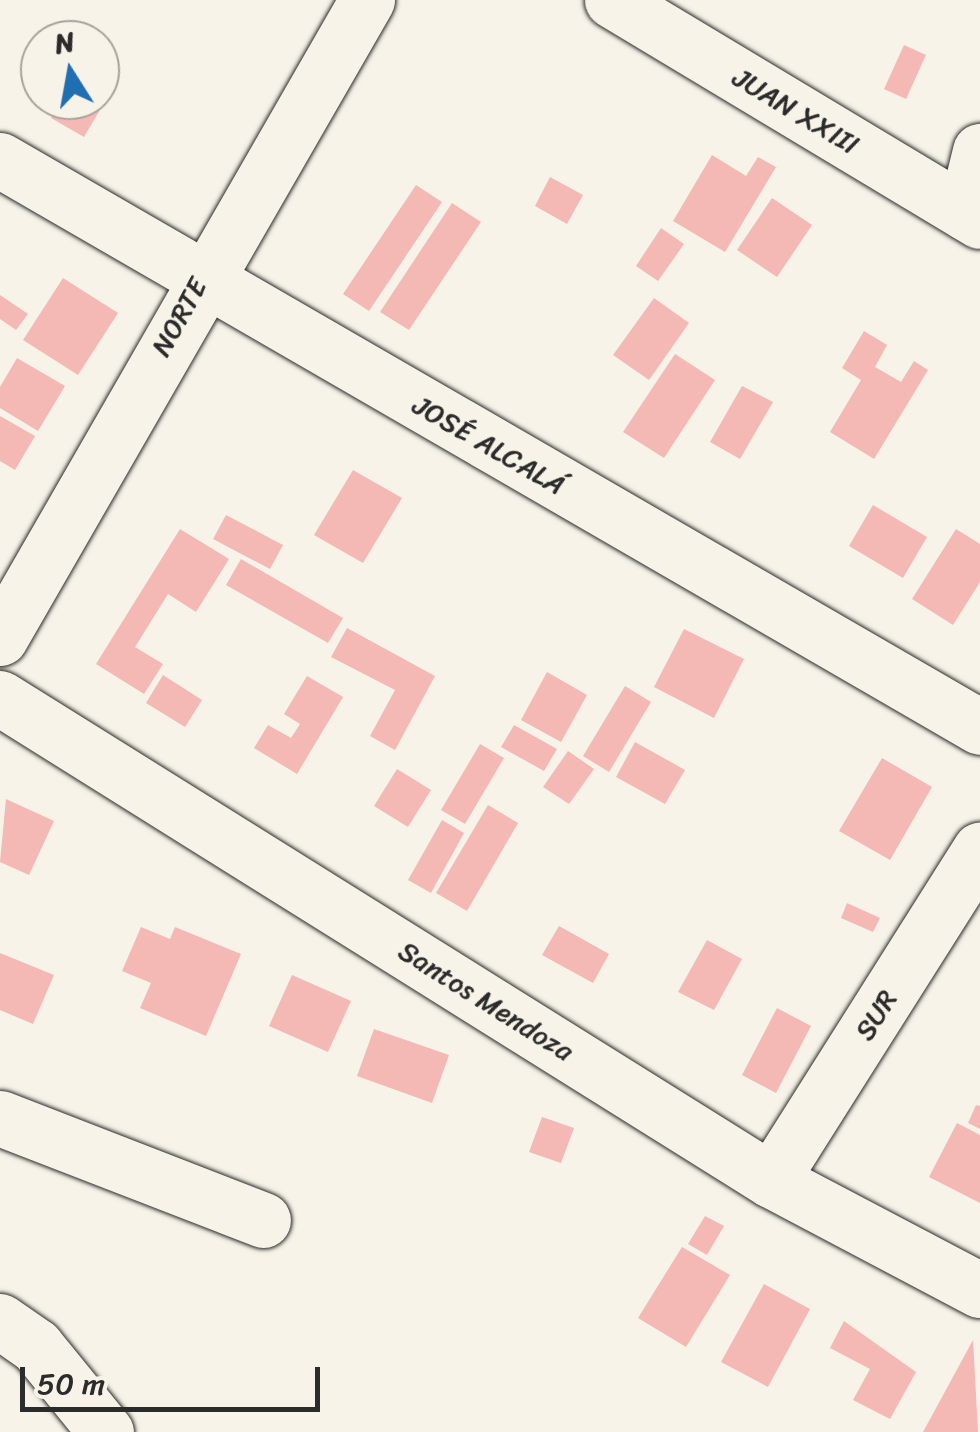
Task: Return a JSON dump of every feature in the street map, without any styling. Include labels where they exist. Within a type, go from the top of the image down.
[{"type":"street","name":"NORTE","points":[[0,638],[200,279],[367,0]]},
{"type":"street","name":"JUAN XXIII","points":[[612,0],[972,216]]},
{"type":"street","points":[[972,216],[980,151]]},
{"type":"street","name":"JOSÉ ALCALÁ","points":[[0,160],[980,728]]},
{"type":"street","name":"Santos Mendoza","points":[[0,698],[771,1180],[980,1290]]},
{"type":"street","name":"SUR","points":[[771,1180],[980,850]]},
{"type":"street","points":[[0,1118],[263,1220]]},
{"type":"street","points":[[0,1321],[36,1346],[106,1432]]},
{"type":"building","points":[[904,45],[926,55],[906,99],[884,89]]},
{"type":"building","points":[[54,120],[94,120],[84,137]]},
{"type":"building","points":[[712,155],[746,176],[758,157],[776,167],[725,252],[673,221]]},
{"type":"building","points":[[550,177],[583,195],[567,224],[535,206]]},
{"type":"building","points":[[416,185],[442,202],[369,311],[343,294]]},
{"type":"building","points":[[772,198],[812,225],[777,277],[737,250]]},
{"type":"building","points":[[452,203],[481,222],[409,330],[380,312]]},
{"type":"building","points":[[661,228],[684,244],[658,281],[636,266]]},
{"type":"building","points":[[63,278],[118,313],[78,375],[23,340]]},
{"type":"building","points":[[0,295],[28,314],[16,330],[0,319]]},
{"type":"building","points":[[654,298],[689,323],[649,380],[613,355]]},
{"type":"building","points":[[864,331],[887,345],[875,367],[901,382],[914,361],[928,370],[874,459],[830,432],[861,380],[842,368]]},
{"type":"building","points":[[675,354],[715,380],[664,458],[623,432]]},
{"type":"building","points":[[17,358],[65,386],[38,431],[0,408],[0,387]]},
{"type":"building","points":[[742,386],[773,402],[740,459],[710,442]]},
{"type":"building","points":[[0,416],[35,436],[15,470],[0,461]]},
{"type":"building","points":[[353,470],[402,498],[363,563],[314,535]]},
{"type":"building","points":[[873,505],[927,537],[903,578],[849,546]]},
{"type":"building","points":[[226,515],[283,545],[270,569],[213,539]]},
{"type":"building","points":[[180,529],[229,559],[196,612],[168,594],[135,647],[163,664],[144,694],[96,664]]},
{"type":"building","points":[[956,529],[980,544],[980,582],[953,625],[912,599]]},
{"type":"building","points":[[241,559],[343,618],[328,643],[226,585]]},
{"type":"building","points":[[347,628],[435,676],[395,750],[370,736],[395,690],[331,657]]},
{"type":"building","points":[[684,629],[744,659],[714,718],[654,687]]},
{"type":"building","points":[[547,672],[587,695],[561,742],[521,720]]},
{"type":"building","points":[[163,675],[202,700],[185,727],[146,703]]},
{"type":"building","points":[[307,676],[343,697],[297,774],[254,748],[268,725],[291,738],[300,724],[284,714]]},
{"type":"building","points":[[625,686],[651,702],[609,772],[583,756]]},
{"type":"building","points":[[514,725],[557,749],[544,771],[501,747]]},
{"type":"building","points":[[635,742],[685,770],[665,804],[616,777]]},
{"type":"building","points":[[480,744],[504,758],[465,824],[441,810]]},
{"type":"building","points":[[568,751],[594,769],[569,804],[543,787]]},
{"type":"building","points":[[882,758],[932,787],[890,860],[839,831]]},
{"type":"building","points":[[397,769],[431,790],[408,827],[374,806]]},
{"type":"building","points":[[6,799],[54,821],[29,875],[0,862]]},
{"type":"building","points":[[488,805],[518,823],[467,911],[436,893]]},
{"type":"building","points":[[442,820],[464,833],[431,893],[408,880]]},
{"type":"building","points":[[847,903],[880,918],[873,932],[841,918]]},
{"type":"building","points":[[559,926],[609,954],[593,983],[542,955]]},
{"type":"building","points":[[141,927],[170,939],[175,927],[241,954],[206,1036],[140,1008],[151,983],[122,971]]},
{"type":"building","points":[[707,940],[742,959],[714,1010],[678,992]]},
{"type":"building","points":[[0,953],[54,975],[33,1024],[0,1010]]},
{"type":"building","points":[[292,975],[351,1001],[328,1052],[269,1026]]},
{"type":"building","points":[[777,1008],[811,1026],[776,1093],[742,1075]]},
{"type":"building","points":[[374,1029],[449,1055],[432,1103],[357,1076]]},
{"type":"building","points":[[976,1105],[980,1106],[980,1129],[968,1123]]},
{"type":"building","points":[[542,1117],[574,1128],[561,1163],[529,1152]]},
{"type":"building","points":[[957,1123],[980,1135],[980,1203],[929,1177]]},
{"type":"building","points":[[705,1216],[724,1226],[707,1255],[688,1244]]},
{"type":"building","points":[[682,1247],[730,1275],[686,1347],[638,1318]]},
{"type":"building","points":[[764,1284],[810,1309],[768,1387],[721,1362]]},
{"type":"building","points":[[844,1321],[916,1372],[890,1419],[853,1400],[870,1369],[830,1348]]},
{"type":"building","points":[[973,1340],[978,1432],[923,1432]]}]
